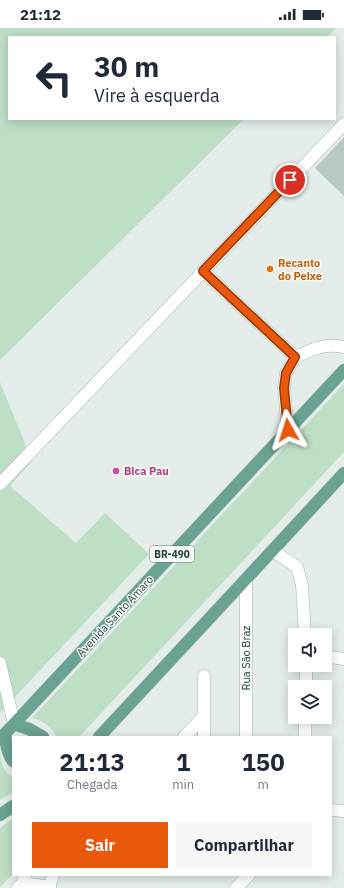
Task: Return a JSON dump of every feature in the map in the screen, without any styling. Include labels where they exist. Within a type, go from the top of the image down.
[{"type":"main road","name":"Avenida Santo Amaro","points":[[2,736],[344,370]]},
{"type":"main road","points":[[100,736],[344,472]]},
{"type":"main road","points":[[14,724],[30,729],[41,736]]},
{"type":"main road","points":[[2,736],[12,760]]},
{"type":"main road","points":[[0,815],[12,807]]},
{"type":"street","points":[[0,484],[344,124]]},
{"type":"street","points":[[203,271],[295,357]]},
{"type":"street","points":[[288,430],[284,388],[286,373],[295,357],[317,347],[333,345],[344,347]]},
{"type":"street","points":[[272,550],[297,567],[302,585],[305,628]]},
{"type":"street","name":"Rua São Braz","points":[[246,579],[246,736]]},
{"type":"street","points":[[332,657],[344,659]]},
{"type":"street","points":[[0,662],[14,724]]},
{"type":"street","points":[[204,676],[204,736]]},
{"type":"street","points":[[185,736],[204,716]]},
{"type":"street","points":[[305,724],[305,736]]},
{"type":"street","points":[[332,810],[344,811]]},
{"type":"street","points":[[22,883],[50,887],[53,876]]},
{"type":"street","points":[[236,888],[248,876]]},
{"type":"green space","points":[[0,28],[336,28],[328,36],[8,36],[8,120],[243,120],[0,360]]},
{"type":"green space","points":[[0,382],[32,461],[10,486],[76,543],[105,513],[149,554],[0,713]]},
{"type":"green space","points":[[344,384],[344,452],[80,736],[56,736],[47,725],[32,718]]},
{"type":"green space","points":[[0,753],[1,761],[4,767],[12,777],[12,793],[0,800]]},
{"type":"green space","points":[[12,819],[12,875],[0,887],[0,828]]},
{"type":"building","points":[[344,137],[344,196],[315,168]]},
{"type":"place","name":"Recanto do Peixe","points":[[270,269]]},
{"type":"place","name":"Bica Pau","points":[[116,471]]},
{"type":"route","points":[[288,430],[284,388],[286,373],[295,357],[203,271],[290,180]]}]
